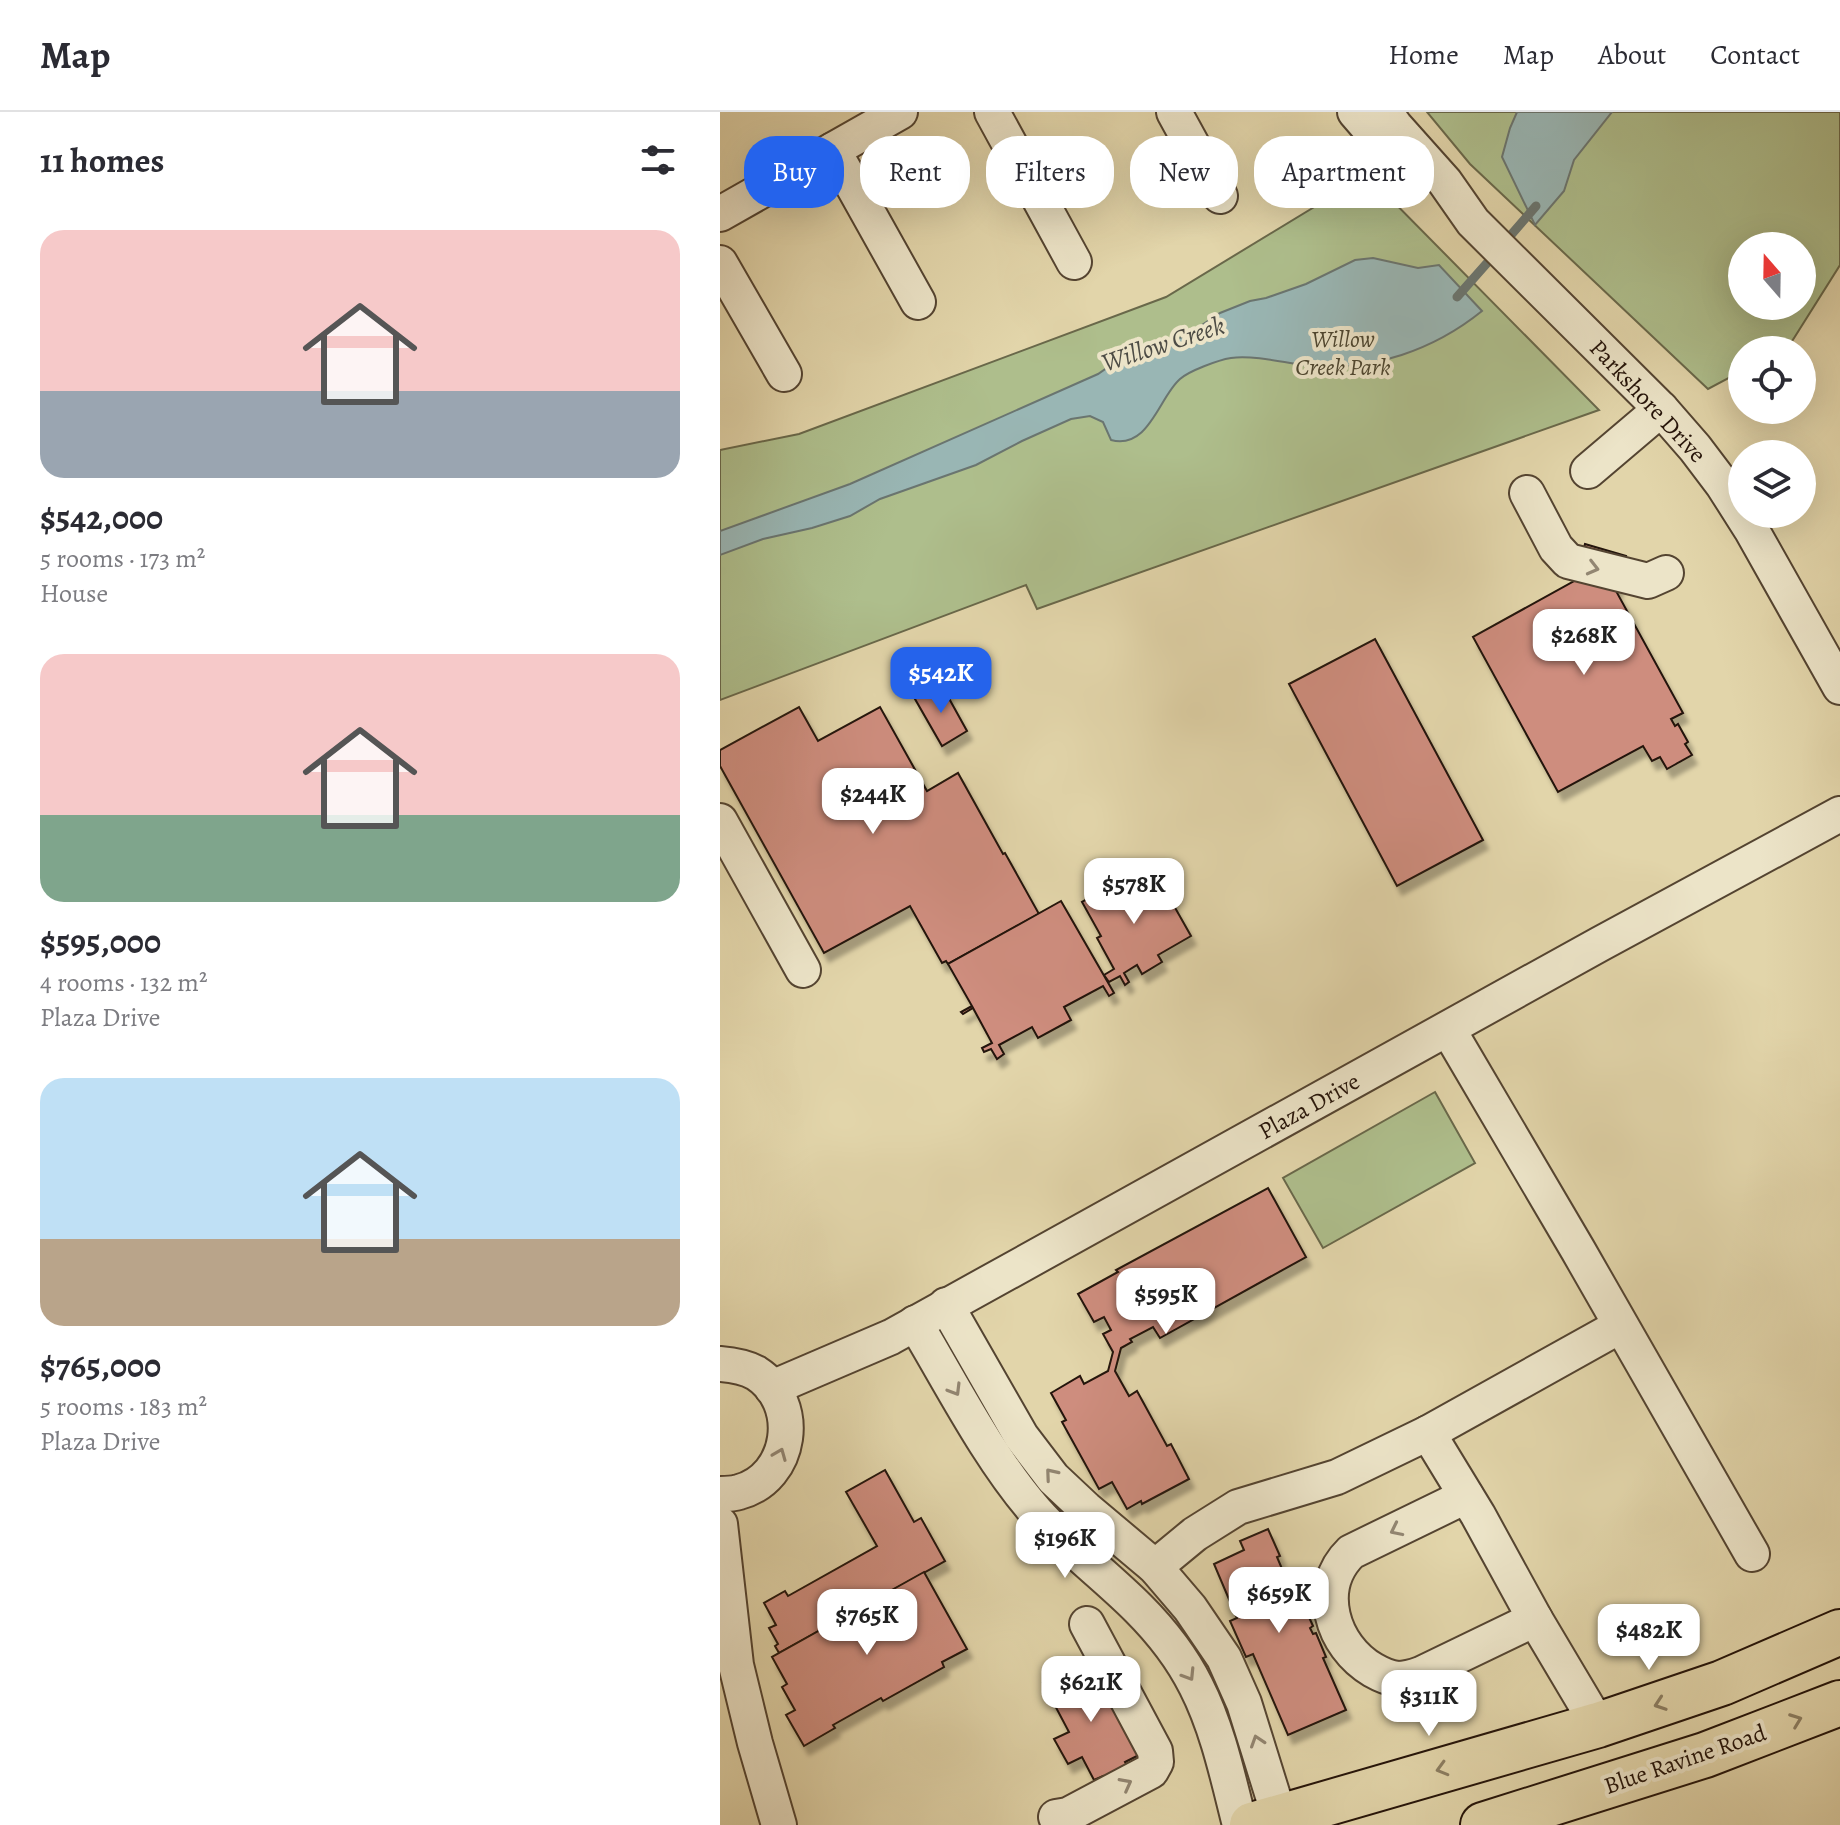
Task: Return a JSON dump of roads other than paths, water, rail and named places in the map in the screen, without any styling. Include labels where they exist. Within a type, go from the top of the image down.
[{"type":"main road","points":[[1263,1823],[1598,1725],[1722,1683],[1840,1632]]},
{"type":"main road","name":"Blue Ravine Road","points":[[1483,1825],[1705,1755],[1840,1703]]},
{"type":"street","points":[[844,144],[900,112]]},
{"type":"street","points":[[992,112],[1074,262]]},
{"type":"street","points":[[1174,112],[1187,136]]},
{"type":"street","name":"Parkshore Drive","points":[[1355,112],[1435,200],[1473,222]]},
{"type":"street","name":"Parkshore Drive","points":[[1385,112],[1445,182],[1473,222],[1661,409],[1695,448],[1723,485],[1840,687]]},
{"type":"street","points":[[844,170],[918,302]]},
{"type":"street","points":[[720,214],[744,200]]},
{"type":"street","points":[[720,263],[784,374]]},
{"type":"street","points":[[1588,471],[1661,409]]},
{"type":"street","points":[[1527,493],[1556,548],[1568,561],[1648,581],[1666,573]]},
{"type":"street","name":"Plaza Drive","points":[[772,1388],[891,1337],[1840,814]]},
{"type":"street","points":[[720,821],[803,970]]},
{"type":"street","points":[[1448,1029],[1752,1554]]},
{"type":"street","points":[[946,1305],[1021,1436],[1053,1478],[1155,1567],[1190,1608],[1224,1658],[1244,1703],[1268,1776],[1263,1823]]},
{"type":"street","points":[[915,1323],[1001,1467],[1036,1513],[1140,1609],[1168,1642],[1196,1684],[1263,1823]]},
{"type":"street","points":[[1155,1567],[1195,1534],[1238,1507],[1337,1477],[1428,1433],[1620,1326]]},
{"type":"street","points":[[720,1364],[736,1365],[756,1373],[772,1388],[783,1406],[787,1428],[784,1449],[774,1468],[758,1483],[739,1492],[720,1494]]},
{"type":"street","points":[[1428,1433],[1598,1725]]},
{"type":"street","points":[[1466,1496],[1351,1552],[1343,1560],[1333,1585],[1331,1601],[1338,1634],[1358,1661],[1392,1678],[1404,1679],[1421,1674],[1535,1619]]},
{"type":"street","points":[[720,1524],[736,1665],[779,1825]]},
{"type":"street","points":[[1056,1817],[1068,1815],[1151,1771],[1157,1757],[1087,1624]]},
{"type":"water","points":[[1517,112],[1612,112],[1574,160],[1564,191],[1535,225],[1502,157]]},
{"type":"water","points":[[1373,258],[1418,268],[1439,265],[1482,311],[1464,325],[1423,347],[1379,361],[1333,367],[1250,358],[1219,361],[1180,379],[1152,420],[1135,437],[1124,441],[1111,440],[1103,422],[1090,416],[1071,419],[976,465],[880,499],[850,516],[763,539],[720,555],[720,531],[850,484],[1098,374],[1135,351],[1187,335],[1220,313],[1306,284],[1355,260]]},
{"type":"waterway","name":"Willow Creek","points":[[1504,243],[1536,206]]},
{"type":"waterway","name":"Willow Creek","points":[[1457,297],[1495,254]]},
{"type":"park label","name":"Willow Creek Park","points":[[1343,353]]}]
